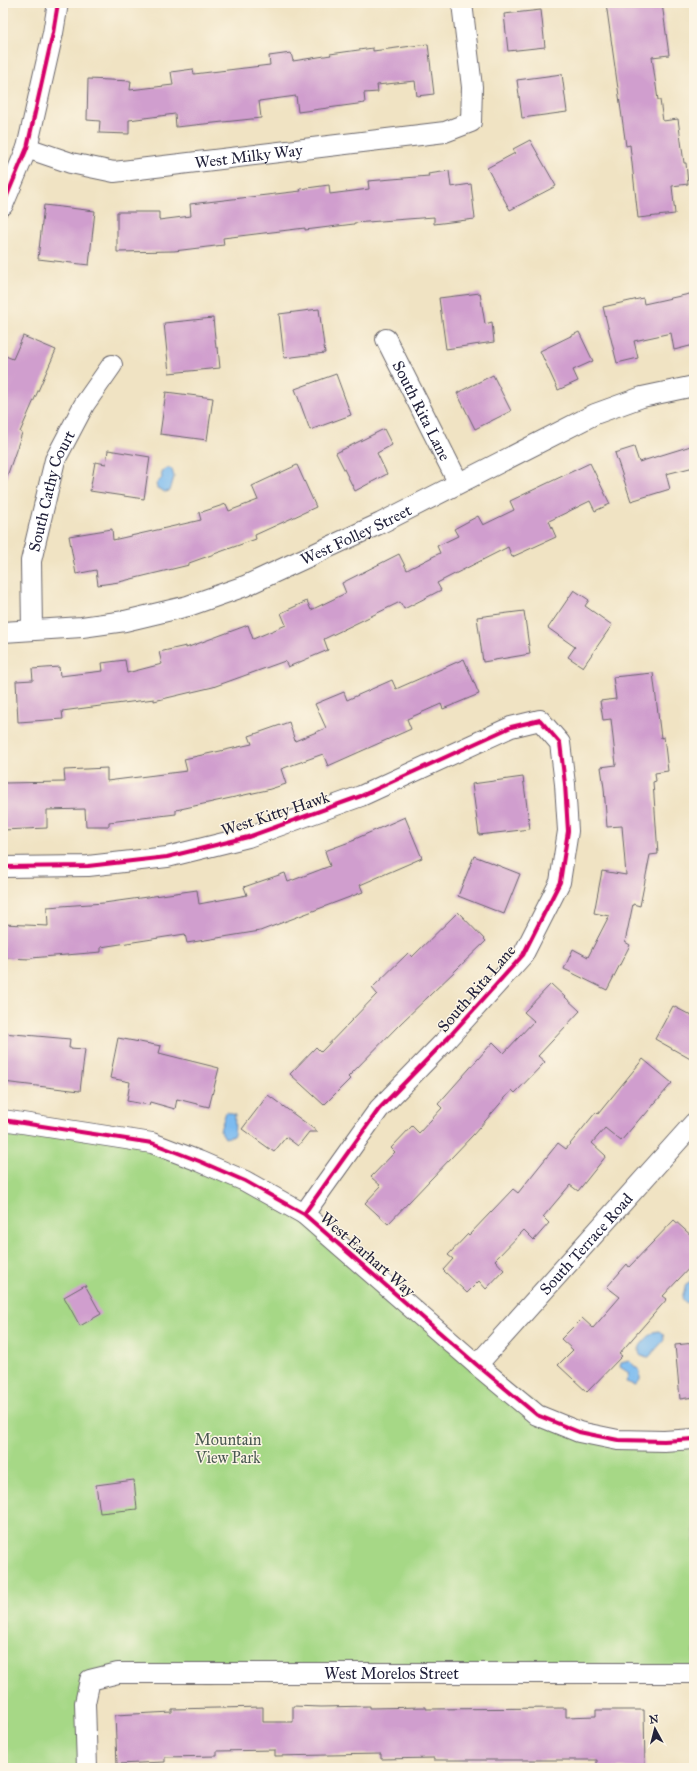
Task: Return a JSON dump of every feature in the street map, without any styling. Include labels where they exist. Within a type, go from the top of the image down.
[{"type":"street","points":[[3,205],[27,148],[53,33],[58,3]]},
{"type":"street","name":"West Milky Way","points":[[27,148],[71,163],[114,172],[445,132],[471,122],[472,87],[462,3]]},
{"type":"street","name":"South Rita Lane","points":[[386,339],[458,482]]},
{"type":"street","name":"South Cathy Court","points":[[32,630],[31,562],[55,460],[84,404],[112,365]]},
{"type":"street","name":"West Folley Street","points":[[3,632],[82,627],[125,621],[188,606],[245,586],[381,523],[458,482],[595,414],[642,397],[694,386]]},
{"type":"street","name":"South Rita Lane","points":[[304,1214],[379,1108],[448,1038],[523,954],[560,882],[568,831],[565,784],[560,743],[540,720]]},
{"type":"street","name":"West Kitty Hawk","points":[[3,867],[88,866],[152,859],[167,857],[248,837],[361,796],[511,726],[540,720]]},
{"type":"street","name":"West Earhart Way","points":[[3,1120],[152,1143],[245,1181],[304,1214],[477,1365],[537,1415],[579,1432],[618,1440],[664,1441],[694,1439]]},
{"type":"street","name":"South Terrace Road","points":[[477,1365],[694,1122]]},
{"type":"street","name":"West Morelos Street","points":[[87,1768],[85,1703],[90,1680],[118,1673],[694,1673]]},
{"type":"green space","name":"Mountain View Park","points":[[3,1120],[152,1143],[304,1214],[477,1365],[579,1432],[694,1439],[694,1673],[90,1681],[87,1768],[3,1768]]},
{"type":"water","points":[[168,468],[172,469],[174,477],[170,491],[165,492],[157,488],[156,484],[162,478],[161,471]]},
{"type":"water","points":[[226,1112],[235,1115],[235,1129],[233,1136],[225,1138],[220,1130]]},
{"type":"water","points":[[694,1274],[694,1301],[686,1303],[682,1298],[686,1284],[691,1281],[690,1276]]},
{"type":"water","points":[[659,1331],[663,1334],[664,1340],[649,1357],[641,1356],[639,1349],[642,1343],[653,1332]]},
{"type":"water","points":[[629,1361],[640,1371],[640,1380],[636,1385],[626,1382],[629,1373],[620,1367],[621,1363]]},
{"type":"building","points":[[606,3],[662,3],[669,55],[652,57],[658,100],[660,100],[663,121],[678,119],[684,163],[686,163],[688,184],[672,186],[675,214],[638,218],[630,145],[626,146]]},
{"type":"building","points":[[541,10],[545,47],[508,51],[504,14]]},
{"type":"building","points":[[428,44],[434,94],[417,96],[415,81],[377,85],[378,92],[364,93],[365,103],[298,112],[296,96],[259,101],[261,118],[176,127],[175,114],[129,120],[129,134],[99,133],[100,121],[87,120],[88,79],[131,81],[130,90],[173,85],[171,72],[193,69],[194,74],[270,65],[269,56],[291,53],[293,61],[373,48],[373,51]]},
{"type":"building","points":[[562,74],[567,112],[522,118],[517,80]]},
{"type":"building","points":[[530,140],[556,186],[510,210],[487,168],[515,153],[513,149]]},
{"type":"building","points":[[449,171],[451,187],[471,184],[475,219],[434,224],[434,217],[354,223],[305,230],[305,228],[223,238],[224,245],[174,251],[117,252],[117,212],[159,212],[159,220],[191,216],[190,204],[301,191],[300,189],[329,185],[330,194],[369,189],[368,181],[429,176],[428,174]]},
{"type":"building","points":[[44,205],[95,211],[89,265],[38,259]]},
{"type":"building","points":[[480,293],[485,324],[492,322],[494,342],[446,349],[439,298]]},
{"type":"building","points":[[694,293],[694,345],[674,350],[671,333],[634,341],[638,358],[617,363],[603,307],[643,298],[644,304]]},
{"type":"building","points":[[319,309],[325,353],[284,358],[279,314]]},
{"type":"building","points":[[213,318],[220,368],[169,373],[164,323]]},
{"type":"building","points":[[579,332],[593,361],[573,370],[578,381],[558,390],[540,351]]},
{"type":"building","points":[[23,336],[56,350],[20,432],[22,433],[5,482],[3,482],[3,355],[13,359]]},
{"type":"building","points":[[336,374],[351,415],[310,430],[295,389]]},
{"type":"building","points":[[493,375],[511,411],[475,429],[457,393]]},
{"type":"building","points":[[166,392],[213,398],[207,440],[160,434]]},
{"type":"building","points":[[384,429],[392,445],[377,453],[387,474],[355,491],[336,453]]},
{"type":"building","points":[[694,445],[694,467],[666,474],[670,489],[631,501],[615,453],[634,447],[639,462]]},
{"type":"building","points":[[108,450],[150,457],[144,499],[90,491],[95,462],[106,464]]},
{"type":"building","points":[[590,463],[610,504],[595,511],[590,501],[549,521],[556,537],[512,557],[508,547],[437,583],[441,590],[404,609],[400,602],[324,639],[328,650],[288,667],[285,661],[213,687],[154,701],[154,699],[62,711],[63,719],[18,722],[16,681],[33,680],[32,669],[59,667],[60,676],[103,671],[102,663],[125,660],[127,673],[162,664],[159,652],[186,646],[186,648],[248,625],[253,639],[286,625],[281,613],[307,601],[311,610],[346,593],[342,583],[399,554],[407,570],[440,553],[437,546],[458,536],[454,529],[478,516],[483,525],[514,510],[510,501]]},
{"type":"building","points":[[297,465],[316,507],[255,535],[256,539],[189,563],[189,565],[119,582],[98,585],[96,570],[76,574],[69,536],[112,529],[113,540],[201,520],[199,513],[226,504],[229,511],[258,500],[252,486]]},
{"type":"building","points":[[574,590],[589,600],[585,606],[612,625],[583,667],[568,657],[575,647],[548,628]]},
{"type":"building","points":[[524,611],[530,654],[483,662],[477,617]]},
{"type":"building","points":[[464,659],[479,694],[443,709],[441,704],[407,719],[411,729],[328,766],[323,754],[281,769],[286,784],[267,790],[176,810],[176,814],[109,822],[109,826],[86,826],[85,809],[47,810],[47,828],[3,830],[3,783],[65,782],[64,770],[107,768],[107,781],[187,771],[184,759],[252,744],[249,736],[289,722],[295,741],[326,728],[315,704],[344,692],[347,700],[392,680],[396,689]]},
{"type":"building","points":[[653,673],[661,738],[664,737],[668,771],[655,773],[656,781],[653,782],[658,854],[650,855],[640,906],[633,904],[625,942],[630,945],[607,990],[564,969],[573,949],[588,957],[609,916],[594,913],[602,871],[626,875],[622,826],[607,827],[601,767],[616,765],[611,719],[603,720],[600,701],[616,699],[613,677]]},
{"type":"building","points":[[523,777],[530,829],[479,835],[472,784]]},
{"type":"building","points":[[405,817],[422,858],[360,885],[363,892],[260,931],[187,943],[185,934],[101,947],[101,952],[31,959],[3,958],[3,924],[48,926],[47,907],[104,903],[197,890],[199,904],[247,895],[244,887],[285,873],[288,882],[330,866],[325,851],[355,840]]},
{"type":"building","points":[[474,856],[520,874],[504,914],[458,896]]},
{"type":"building","points":[[458,912],[486,941],[401,1023],[348,1077],[350,1079],[324,1105],[290,1074],[316,1047],[321,1052],[377,994],[372,988],[408,953],[412,957]]},
{"type":"building","points":[[551,984],[580,1011],[538,1056],[545,1062],[515,1093],[512,1090],[473,1135],[388,1224],[365,1203],[381,1186],[371,1177],[395,1152],[391,1148],[412,1126],[419,1133],[442,1108],[438,1104],[493,1042],[504,1053],[534,1021],[524,1012]]},
{"type":"building","points":[[673,1006],[694,1017],[694,1061],[655,1039]]},
{"type":"building","points":[[3,1033],[70,1039],[69,1048],[85,1049],[80,1091],[3,1082]]},
{"type":"building","points":[[118,1038],[161,1046],[159,1053],[219,1068],[209,1107],[177,1099],[175,1109],[150,1102],[149,1105],[127,1101],[130,1082],[110,1078]]},
{"type":"building","points":[[643,1059],[672,1083],[621,1141],[605,1128],[592,1143],[606,1156],[578,1191],[570,1185],[543,1217],[549,1223],[534,1240],[524,1230],[495,1260],[504,1270],[486,1289],[479,1281],[467,1293],[443,1270],[453,1259],[448,1255],[513,1189],[518,1193],[558,1143],[566,1149],[596,1112],[598,1114]]},
{"type":"building","points":[[268,1095],[318,1132],[309,1132],[298,1146],[286,1137],[274,1152],[242,1129]]},
{"type":"building","points":[[674,1220],[694,1238],[694,1263],[663,1296],[667,1299],[619,1354],[622,1356],[587,1392],[558,1365],[573,1350],[561,1339],[582,1318],[593,1328],[620,1297],[607,1287],[627,1264],[629,1267]]},
{"type":"building","points":[[85,1285],[101,1314],[80,1326],[64,1297]]},
{"type":"building","points":[[694,1343],[694,1397],[680,1399],[675,1345]]},
{"type":"building","points":[[134,1480],[137,1509],[100,1513],[96,1485]]},
{"type":"building","points":[[293,1706],[370,1706],[370,1708],[426,1707],[426,1709],[566,1708],[566,1717],[596,1716],[596,1710],[644,1710],[645,1768],[597,1768],[597,1760],[434,1760],[434,1758],[381,1759],[381,1754],[275,1756],[275,1750],[217,1751],[217,1756],[165,1757],[165,1762],[117,1764],[115,1715],[172,1712],[172,1709],[263,1707],[263,1722],[293,1722]]},
{"type":"cycle path","points":[[3,205],[27,148],[53,33],[58,3]]},
{"type":"cycle path","points":[[3,867],[88,866],[167,857],[248,837],[361,796],[511,727],[540,720],[560,743],[565,784],[568,831],[560,882],[523,955],[448,1038],[379,1109],[304,1214]]},
{"type":"cycle path","points":[[3,1120],[152,1143],[245,1181],[304,1214],[477,1365],[537,1415],[579,1432],[618,1440],[664,1441],[694,1439]]}]
